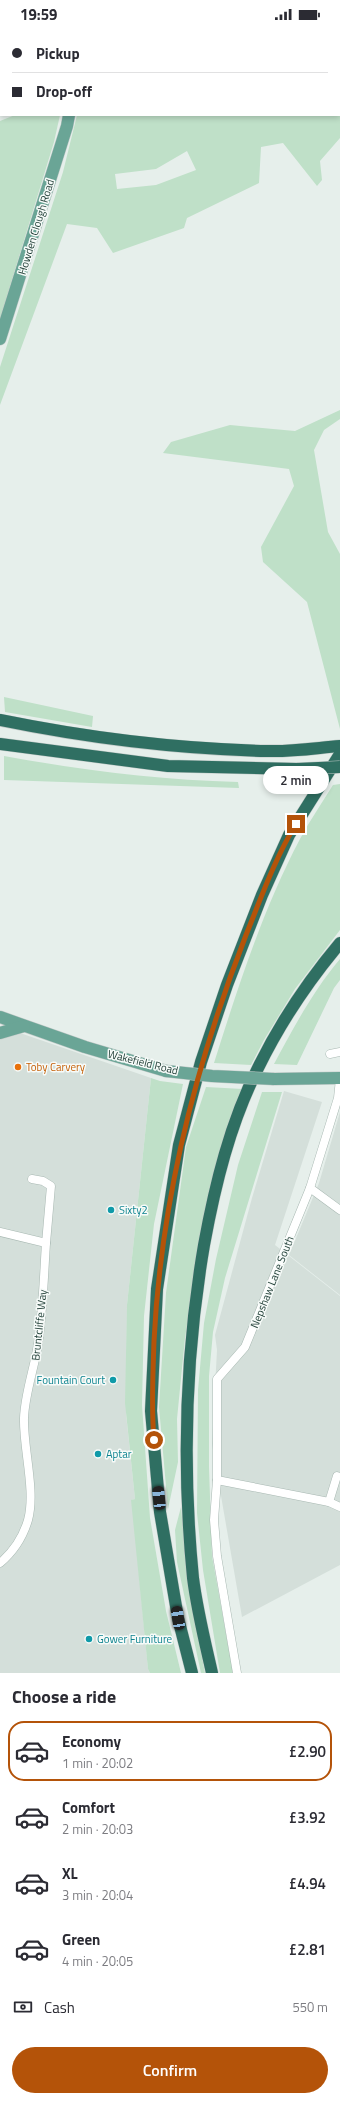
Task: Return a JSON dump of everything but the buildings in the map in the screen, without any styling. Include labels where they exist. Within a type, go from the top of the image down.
[{"type":"highway","points":[[0,720],[65,733],[167,746],[269,751],[340,746]]},
{"type":"highway","points":[[0,744],[168,766],[297,769],[340,767]]},
{"type":"highway","points":[[192,1673],[178,1618],[160,1512],[151,1411],[157,1289],[179,1145],[208,1041],[226,985],[262,895],[289,835],[340,754]]},
{"type":"highway","points":[[212,1673],[194,1580],[185,1449],[189,1357],[198,1281],[214,1192],[236,1123],[257,1069],[277,1033],[316,971],[340,943]]},
{"type":"main road","name":"Howden Clough Road","points":[[0,339],[67,126],[68,116]]},
{"type":"main road","name":"Wakefield Road","points":[[0,1017],[86,1047],[166,1071],[226,1077],[340,1079]]},
{"type":"main road","points":[[0,1033],[25,1025]]},
{"type":"street","points":[[330,1054],[340,1052]]},
{"type":"street","name":"Nepshaw Lane South","points":[[237,1673],[222,1591],[214,1520],[217,1480],[217,1379],[245,1347],[310,1188],[338,1098],[340,1079]]},
{"type":"street","name":"Bruntcliffe Way","points":[[0,1563],[11,1554],[28,1519],[30,1492],[24,1437],[24,1416],[39,1337],[51,1186],[43,1181],[32,1179]]},
{"type":"street","points":[[310,1188],[340,1210]]},
{"type":"street","points":[[0,1232],[46,1243]]},
{"type":"street","points":[[329,1502],[337,1476]]},
{"type":"street","points":[[217,1480],[329,1502],[340,1507]]},
{"type":"shaded area","points":[[20,1033],[151,1078],[127,1305],[126,1414],[135,1499],[132,1500],[148,1669],[150,1673],[0,1673],[0,1038]]},
{"type":"shaded area","points":[[284,1091],[322,1102],[275,1245],[340,1296],[340,1565],[242,1617],[212,1444],[217,1350],[215,1335],[252,1198]]},
{"type":"shaded area","points":[[340,1112],[340,1295],[289,1255],[319,1183]]},
{"type":"green space","points":[[12,116],[60,116],[54,142],[0,319],[0,121]]},
{"type":"green space","points":[[77,116],[340,116],[340,138],[320,161],[322,180],[317,186],[283,143],[261,147],[259,183],[187,218],[184,228],[113,253],[97,228],[67,224],[0,405],[0,367],[63,172]],"holes":[[[187,151],[196,170],[156,185],[117,189],[115,174],[156,169]]]},
{"type":"green space","points":[[340,410],[340,419],[324,430],[314,450],[328,532],[340,554],[340,729],[307,602],[263,562],[261,547],[294,486],[289,469],[163,453],[171,442],[230,425],[295,431]]},
{"type":"green space","points":[[4,697],[93,716],[92,727],[5,712]]},
{"type":"green space","points":[[4,756],[121,774],[238,782],[239,788],[4,780]]},
{"type":"green space","points":[[340,784],[340,930],[295,989],[264,1040],[251,1065],[214,1063],[242,977],[274,893],[308,825],[333,785]]},
{"type":"green space","points":[[340,959],[340,980],[334,988],[297,1065],[274,1064],[321,984]]},
{"type":"green space","points":[[151,1078],[160,1081],[183,1084],[154,1224],[144,1316],[142,1405],[150,1518],[166,1611],[181,1673],[150,1673],[148,1669],[131,1500],[135,1499],[125,1403],[127,1305]]},
{"type":"green space","points":[[206,1087],[243,1089],[198,1253],[185,1338],[177,1419],[178,1462],[168,1509],[159,1407],[166,1293],[186,1147]]},
{"type":"green space","points":[[262,1092],[282,1092],[225,1278],[213,1332],[209,1376],[209,1467],[212,1556],[233,1673],[220,1673],[203,1570],[197,1513],[198,1390],[204,1323],[216,1259],[238,1165]]},
{"type":"green space","points":[[181,1507],[188,1583],[205,1673],[201,1673],[177,1562],[175,1530]]},
{"type":"place","name":"Toby Carvery","points":[[18,1067]]},
{"type":"place","name":"Sixty2","points":[[111,1210]]},
{"type":"place","name":"Fountain Court","points":[[113,1380]]},
{"type":"place","name":"Aptar","points":[[98,1454]]},
{"type":"place","name":"Gower Furniture","points":[[89,1639]]},
{"type":"route","points":[[154,1440],[151,1411],[157,1289],[179,1145],[201,1062],[226,985],[262,895],[289,835],[296,824]]}]
